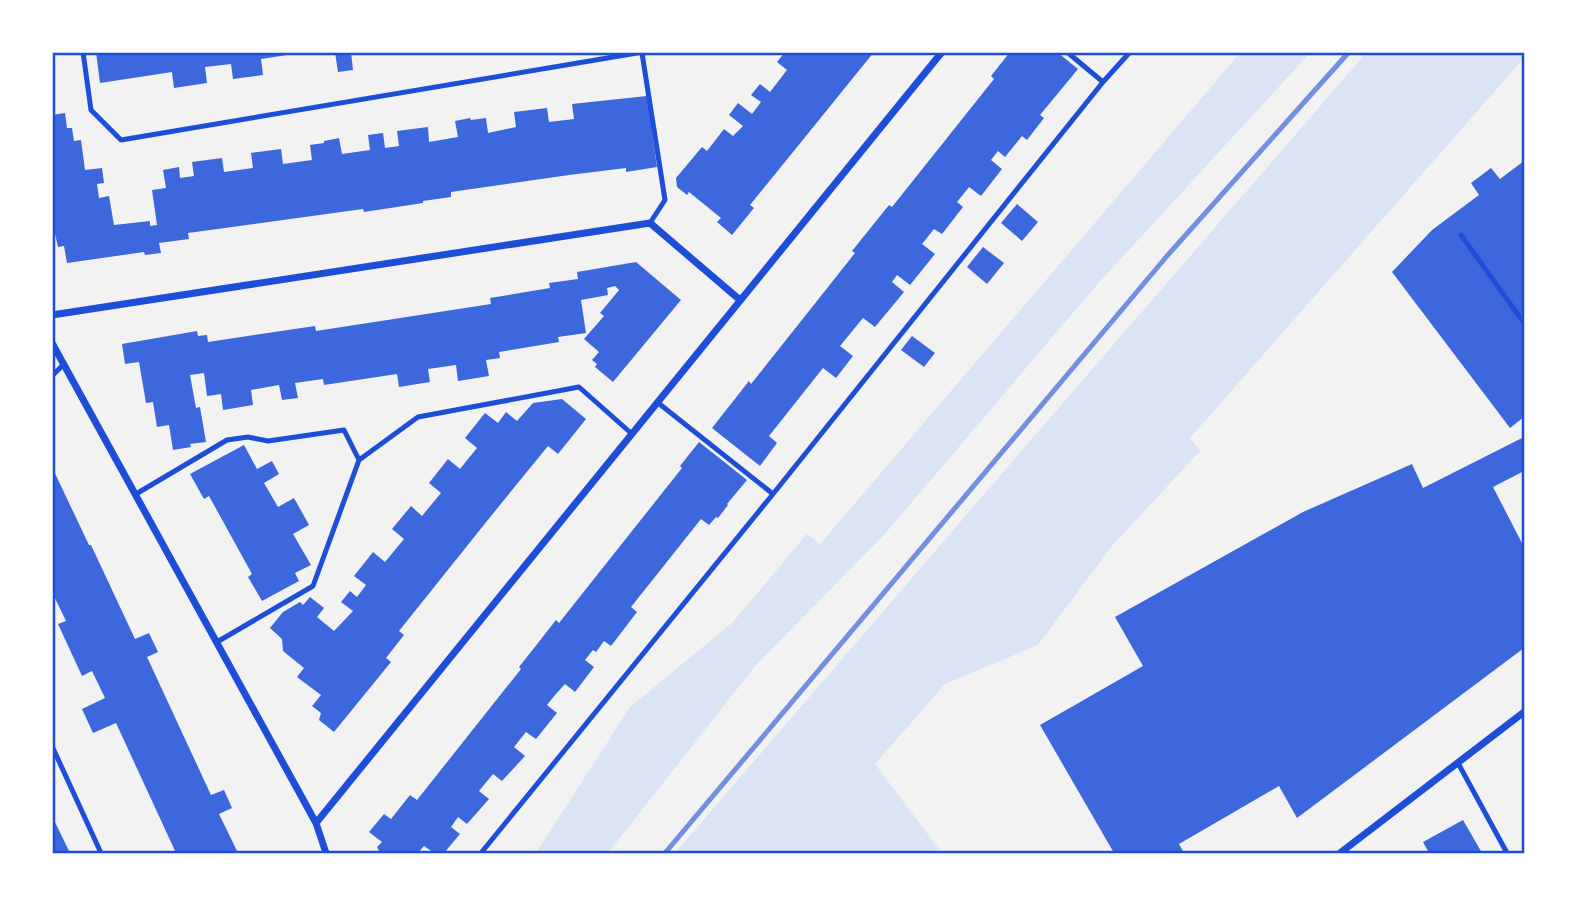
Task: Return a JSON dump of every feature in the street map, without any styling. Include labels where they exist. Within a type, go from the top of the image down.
[{"type":"street","points":[[316,822],[942,52]]},
{"type":"street","points":[[52,315],[650,223],[740,300]]},
{"type":"street","points":[[52,343],[316,822],[326,853]]},
{"type":"street","points":[[1340,853],[1352,850],[1524,712]]},
{"type":"lane","points":[[83,52],[91,110],[121,140],[642,53],[665,200],[650,223]]},
{"type":"lane","points":[[1067,52],[1103,82]]},
{"type":"lane","points":[[481,853],[1130,52]]},
{"type":"lane","points":[[1461,235],[1524,323]]},
{"type":"lane","points":[[52,376],[64,364]]},
{"type":"lane","points":[[217,642],[313,586],[359,460],[418,417],[579,387],[632,434]]},
{"type":"lane","points":[[657,402],[773,494]]},
{"type":"lane","points":[[136,494],[227,440],[237,438],[268,441],[344,430],[359,460]]},
{"type":"lane","points":[[52,746],[101,853]]},
{"type":"lane","points":[[1458,763],[1507,853]]},
{"type":"shaded area","points":[[1241,52],[1310,53],[1095,287],[884,535],[756,665],[608,853],[536,853],[630,707],[733,622],[807,534],[820,544]]},
{"type":"shaded area","points":[[1367,52],[1524,52],[1524,58],[1190,438],[1200,451],[1112,546],[1038,645],[945,684],[875,764],[942,853],[675,853],[1036,434]]},
{"type":"building","points":[[96,52],[294,54],[261,59],[263,75],[233,79],[231,64],[205,67],[207,83],[174,88],[172,72],[100,83]]},
{"type":"building","points":[[335,52],[351,52],[353,70],[338,72]]},
{"type":"building","points":[[785,52],[874,52],[750,205],[754,208],[732,235],[717,222],[721,218],[689,192],[687,195],[677,187],[676,178],[702,147],[707,151],[724,129],[733,136],[743,126],[729,115],[738,103],[752,114],[761,102],[751,95],[760,84],[770,92],[787,70],[777,62]]},
{"type":"building","points":[[1010,52],[1057,52],[1078,69],[1040,115],[1044,118],[1027,140],[1022,136],[1005,157],[998,151],[991,160],[1002,169],[981,196],[969,187],[957,202],[963,207],[942,234],[934,229],[922,244],[935,254],[910,285],[897,275],[892,282],[904,292],[875,327],[863,318],[840,346],[853,356],[836,378],[823,368],[769,436],[777,443],[760,466],[712,428],[749,381],[751,384],[855,253],[852,251],[889,205],[892,207],[994,79],[991,76]]},
{"type":"building","points":[[647,96],[657,167],[626,172],[626,168],[569,175],[451,192],[451,197],[364,212],[363,209],[188,233],[189,239],[159,243],[161,253],[145,255],[144,252],[67,263],[64,246],[58,247],[55,234],[52,234],[52,115],[65,113],[67,128],[72,128],[74,141],[81,140],[85,170],[102,168],[104,183],[97,184],[99,198],[109,196],[114,225],[150,221],[150,226],[157,225],[152,190],[166,188],[163,170],[179,167],[180,178],[194,176],[192,162],[222,158],[224,172],[253,168],[251,153],[281,149],[283,164],[312,160],[310,145],[339,138],[342,154],[370,150],[368,135],[383,133],[385,148],[399,146],[397,131],[428,127],[429,142],[458,137],[455,121],[486,118],[488,133],[516,127],[514,112],[547,108],[549,122],[574,119],[572,104]]},
{"type":"building","points":[[1524,161],[1524,417],[1510,428],[1392,272],[1432,230],[1479,195],[1471,183],[1491,168],[1500,179]]},
{"type":"building","points":[[1017,204],[1038,222],[1022,241],[1001,223]]},
{"type":"building","points":[[983,247],[1004,263],[987,284],[967,267]]},
{"type":"building","points":[[636,262],[681,300],[613,382],[595,367],[597,364],[592,360],[599,352],[584,339],[604,316],[600,313],[619,290],[615,286],[607,288],[608,295],[581,300],[586,333],[558,337],[559,342],[499,352],[500,358],[486,360],[489,376],[458,381],[456,365],[428,369],[430,382],[399,387],[397,374],[324,385],[323,379],[295,383],[298,398],[282,400],[279,385],[251,390],[253,405],[223,410],[221,394],[207,396],[204,373],[190,375],[196,408],[200,407],[206,442],[173,450],[169,425],[157,427],[153,402],[146,403],[139,362],[125,364],[122,344],[197,331],[198,336],[207,335],[208,342],[315,326],[316,331],[491,304],[490,298],[550,288],[549,283],[578,279],[577,272]]},
{"type":"building","points":[[912,336],[935,353],[924,367],[901,350]]},
{"type":"building","points":[[562,399],[586,419],[558,454],[548,446],[491,516],[399,631],[404,635],[386,658],[391,662],[334,732],[319,720],[321,713],[312,706],[321,695],[297,677],[304,668],[283,651],[282,639],[270,628],[283,612],[300,602],[303,605],[310,597],[324,608],[317,617],[334,631],[353,611],[341,602],[350,591],[357,597],[366,585],[354,576],[373,552],[385,562],[404,539],[392,529],[411,506],[422,516],[441,493],[429,483],[448,459],[460,469],[477,448],[465,438],[485,413],[498,423],[506,412],[517,421],[533,403]]},
{"type":"building","points":[[1524,437],[1524,471],[1493,487],[1524,547],[1524,648],[1297,818],[1279,786],[1179,844],[1184,853],[1114,853],[1040,725],[1143,666],[1115,617],[1303,512],[1412,464],[1423,488]]},
{"type":"building","points":[[699,442],[747,480],[718,518],[709,525],[701,519],[631,607],[637,612],[611,646],[604,641],[596,652],[593,650],[585,660],[594,667],[575,692],[565,684],[555,695],[547,705],[557,713],[536,739],[526,732],[514,747],[525,756],[502,781],[493,774],[479,791],[489,799],[467,824],[458,817],[451,827],[460,834],[444,853],[434,853],[424,846],[418,853],[380,853],[377,847],[382,842],[369,832],[384,814],[391,819],[410,795],[417,800],[521,669],[519,667],[556,620],[559,623],[682,468],[680,466]]},
{"type":"building","points":[[244,445],[257,469],[272,461],[279,474],[264,483],[278,507],[294,498],[309,525],[293,534],[311,565],[295,573],[299,581],[262,601],[248,577],[252,574],[209,496],[204,499],[190,474]]},
{"type":"building","points":[[52,467],[135,639],[149,633],[158,652],[147,657],[211,795],[224,790],[232,808],[219,814],[238,853],[176,853],[116,723],[93,733],[82,709],[105,698],[92,671],[82,676],[58,624],[66,621],[52,592]]},
{"type":"building","points":[[52,816],[70,853],[52,853]]},
{"type":"building","points":[[1463,820],[1482,853],[1429,853],[1423,842]]},
{"type":"railway","points":[[665,853],[1167,256],[1349,52]]}]
